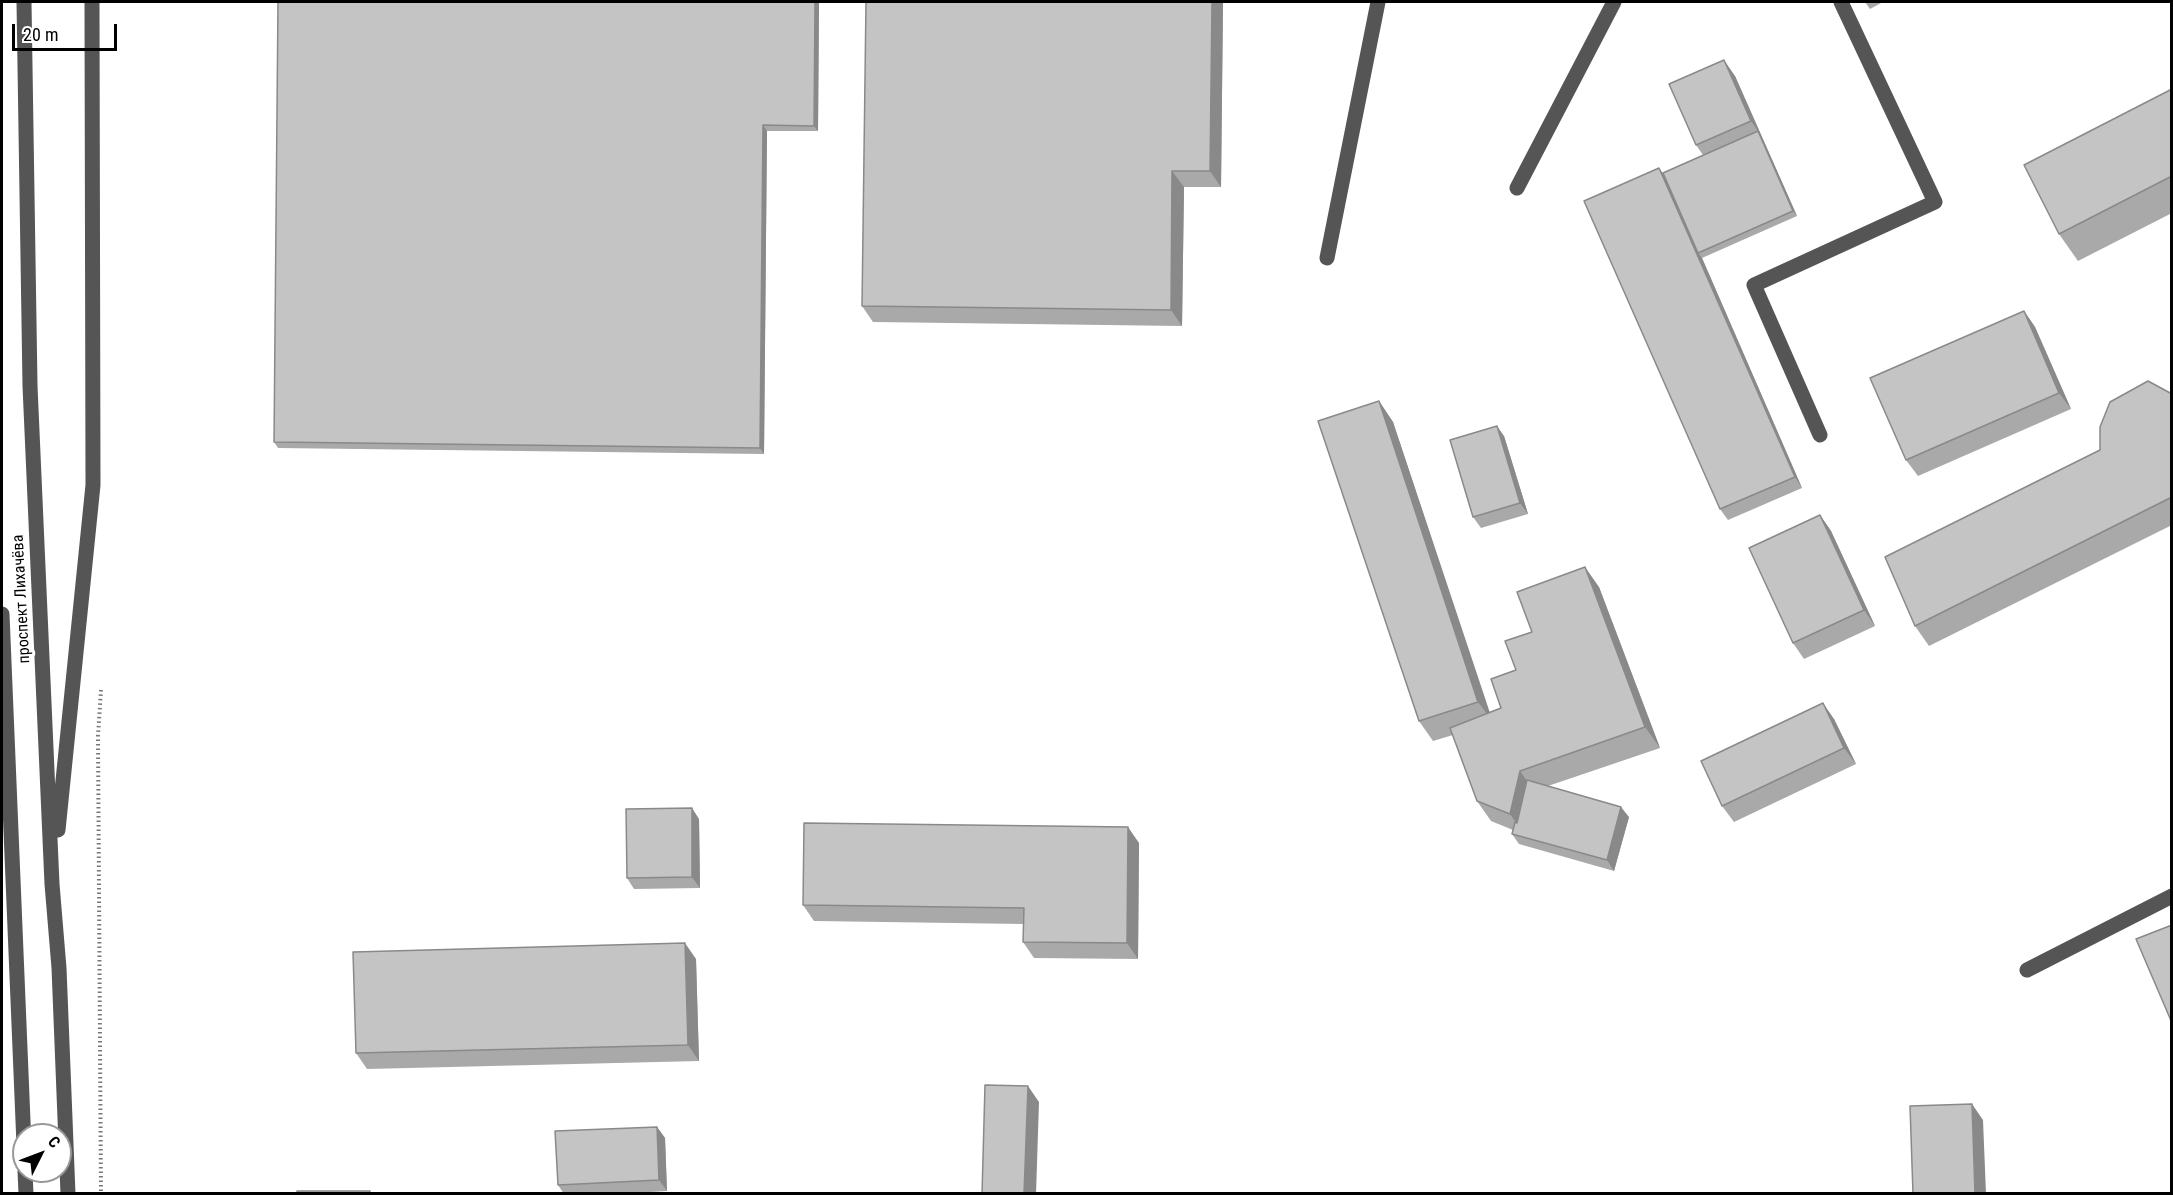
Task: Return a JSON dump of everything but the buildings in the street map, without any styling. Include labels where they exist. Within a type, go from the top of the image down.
[{"type":"street","name":"проспект Лихачёва","points":[[24,2],[30,386],[68,1194]]},
{"type":"street","points":[[52,884],[93,485],[92,2]]},
{"type":"street","points":[[1327,258],[1378,2]]},
{"type":"street","points":[[1517,188],[1614,2]]},
{"type":"street","points":[[1820,435],[1754,285],[1935,202],[1841,2]]},
{"type":"street","name":"проспект Лихачёва","points":[[2,614],[23,1123]]},
{"type":"street","points":[[2,854],[13,895]]},
{"type":"street","points":[[2027,970],[2172,896]]},
{"type":"path","points":[[101,679],[98,736],[101,1194]]}]
